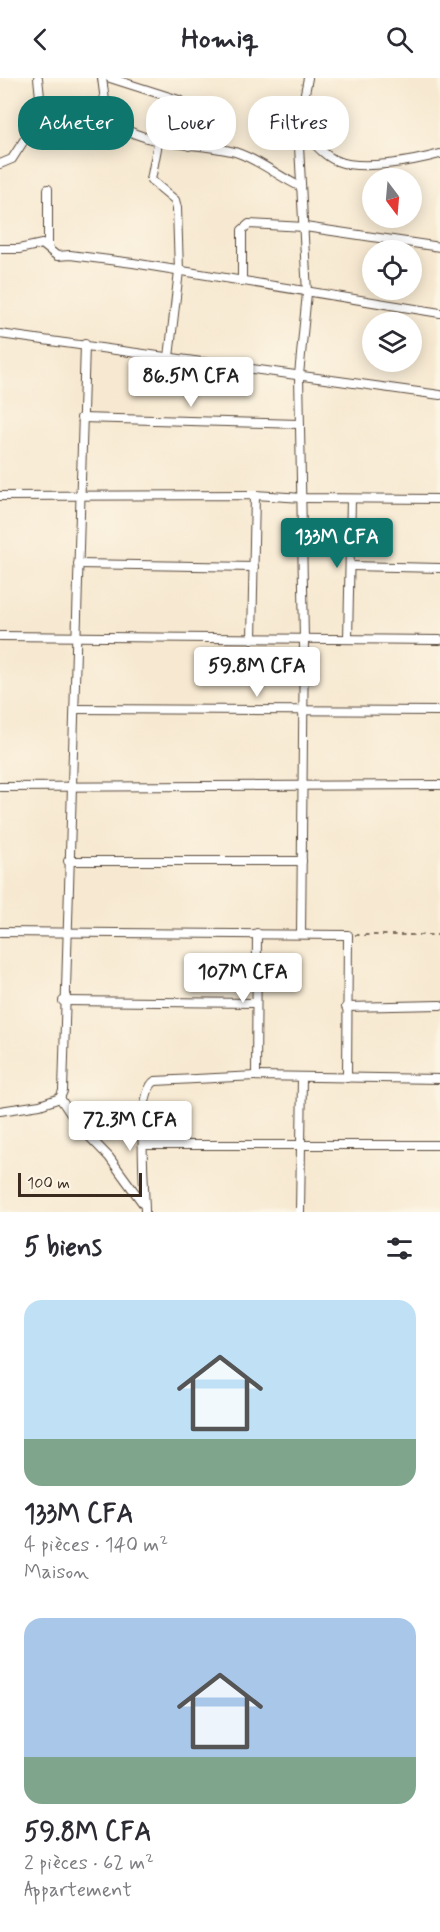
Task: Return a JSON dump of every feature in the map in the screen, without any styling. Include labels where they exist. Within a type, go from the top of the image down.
[{"type":"street","points":[[0,164],[12,159],[37,120],[40,97],[38,78]]},
{"type":"street","points":[[102,78],[107,116],[129,132],[146,138]]},
{"type":"street","points":[[110,78],[166,96]]},
{"type":"street","points":[[304,96],[308,78]]},
{"type":"street","points":[[156,150],[150,178],[158,189],[175,200],[177,208],[179,270],[168,357]]},
{"type":"street","points":[[216,150],[237,153],[301,187]]},
{"type":"street","points":[[299,150],[307,293],[299,375],[304,639],[301,934]]},
{"type":"street","points":[[324,150],[337,161],[353,164],[398,162],[440,154]]},
{"type":"street","points":[[48,189],[48,247]]},
{"type":"street","points":[[242,282],[244,227],[252,224],[305,226],[440,247]]},
{"type":"street","points":[[0,249],[20,249],[42,243],[57,256],[70,255],[179,270],[307,293],[440,313]]},
{"type":"street","points":[[0,334],[440,395]]},
{"type":"street","points":[[60,1098],[63,1090],[63,1001],[75,709],[81,418],[85,344]]},
{"type":"street","points":[[81,418],[300,424]]},
{"type":"street","points":[[252,639],[255,495]]},
{"type":"street","points":[[0,496],[255,495],[440,500]]},
{"type":"street","points":[[348,639],[351,499]]},
{"type":"street","points":[[78,564],[254,567]]},
{"type":"street","points":[[350,566],[440,568]]},
{"type":"street","points":[[0,636],[440,640]]},
{"type":"street","points":[[75,709],[440,711]]},
{"type":"street","points":[[0,787],[440,785]]},
{"type":"street","points":[[69,861],[302,861]]},
{"type":"street","points":[[0,933],[348,935],[347,1077]]},
{"type":"street","points":[[256,1076],[257,933]]},
{"type":"street","points":[[63,1001],[256,1003]]},
{"type":"street","points":[[346,1007],[440,1005]]},
{"type":"street","points":[[145,1209],[143,1145],[146,1094],[150,1085],[163,1079],[256,1076],[440,1079]]},
{"type":"street","points":[[300,1212],[302,1077]]},
{"type":"street","points":[[0,1111],[40,1105],[60,1098]]},
{"type":"street","points":[[60,1098],[78,1125],[109,1156],[145,1209]]},
{"type":"street","points":[[143,1145],[440,1145]]},
{"type":"path","points":[[348,935],[440,935]]}]
